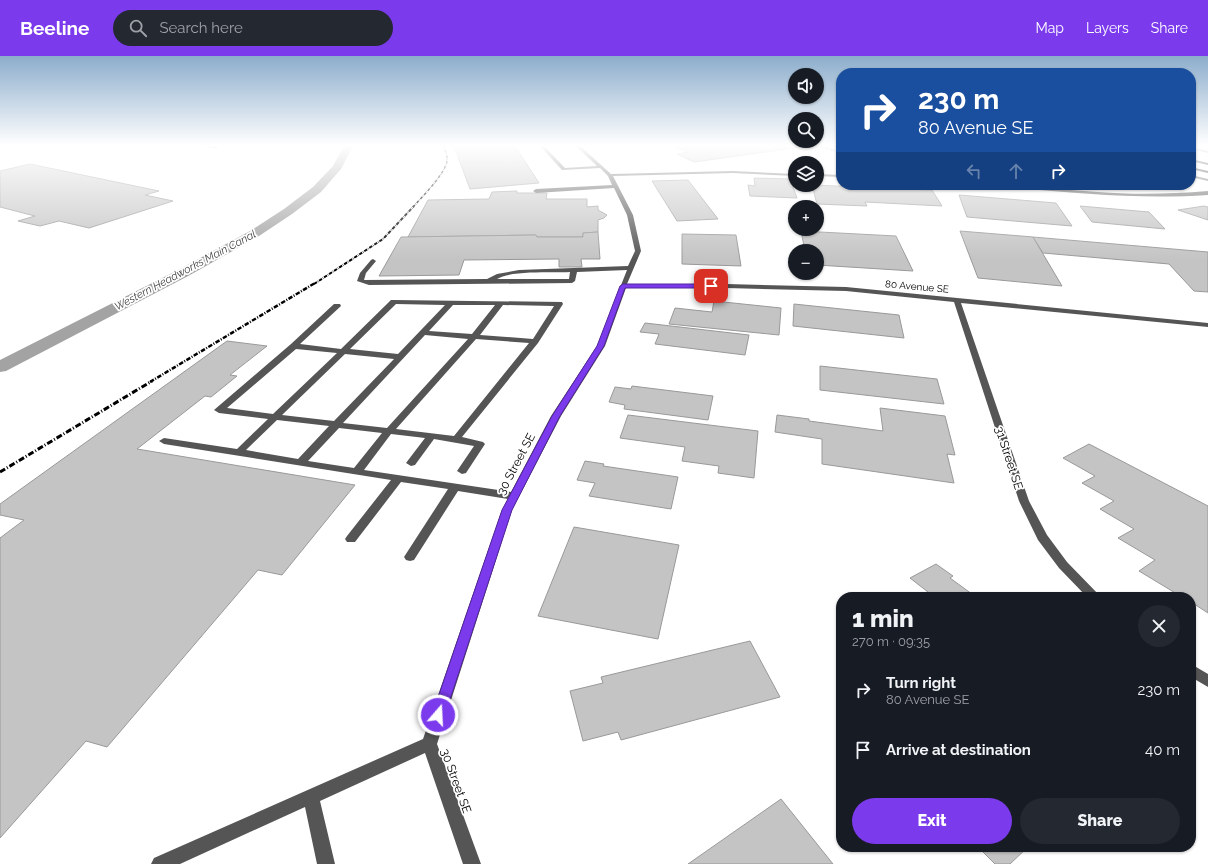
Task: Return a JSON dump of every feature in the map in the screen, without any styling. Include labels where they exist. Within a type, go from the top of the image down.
[{"type":"street","points":[[536,191],[573,191],[616,186]]},
{"type":"street","name":"30 Street SE","points":[[472,864],[429,744],[507,510],[556,416],[601,346],[638,250],[630,215],[616,186]]},
{"type":"street","points":[[1057,190],[1123,195],[1184,195],[1208,192]]},
{"type":"street","points":[[373,261],[363,273],[360,281],[369,283],[572,281],[574,270]]},
{"type":"street","points":[[488,281],[499,275],[519,272],[630,268]]},
{"type":"street","name":"80 Avenue SE","points":[[623,286],[726,286],[846,289],[1208,325]]},
{"type":"street","name":"31 Street SE","points":[[957,300],[1024,501],[1042,537],[1063,565],[1090,592]]},
{"type":"street","points":[[239,452],[394,302],[559,304],[535,340],[456,439]]},
{"type":"street","points":[[301,462],[451,303]]},
{"type":"street","points":[[357,472],[389,431],[474,337],[501,303]]},
{"type":"street","points":[[337,306],[294,346],[219,410],[456,439],[480,444],[462,471]]},
{"type":"street","points":[[423,333],[535,340]]},
{"type":"street","points":[[294,346],[400,357]]},
{"type":"street","points":[[411,463],[431,436]]},
{"type":"street","points":[[164,441],[514,496]]},
{"type":"street","points":[[350,539],[398,478]]},
{"type":"street","points":[[410,557],[454,487]]},
{"type":"street","points":[[1196,673],[1208,681]]},
{"type":"street","points":[[160,864],[429,744]]},
{"type":"street","points":[[311,797],[326,864]]},
{"type":"building","points":[[0,184],[124,184],[159,191],[145,195],[173,201],[89,228],[59,221],[40,226],[18,221],[35,216],[0,207]]},
{"type":"building","points":[[468,184],[531,184],[470,189]]},
{"type":"building","points":[[654,184],[691,184],[718,219],[677,221]]},
{"type":"building","points":[[755,184],[788,184],[788,192],[795,192],[797,198],[750,196],[748,185],[755,186]]},
{"type":"building","points":[[824,186],[836,186],[836,190],[932,190],[942,206],[865,202],[867,206],[824,204],[824,200],[816,200],[814,192],[824,192]]},
{"type":"building","points":[[517,191],[517,193],[547,193],[546,199],[587,199],[587,207],[598,206],[598,210],[607,215],[598,220],[598,232],[583,233],[583,237],[537,237],[536,235],[408,237],[428,200],[489,199],[492,192]]},
{"type":"building","points":[[959,195],[1056,203],[1072,226],[967,217]]},
{"type":"building","points":[[1080,206],[1149,212],[1165,229],[1092,222]]},
{"type":"building","points":[[1204,206],[1208,207],[1208,220],[1178,210]]},
{"type":"building","points":[[960,231],[1033,237],[1062,286],[978,278]]},
{"type":"building","points":[[598,232],[600,259],[581,259],[582,267],[559,267],[559,259],[464,260],[459,275],[379,276],[401,237],[536,235],[537,237],[583,237],[583,233]]},
{"type":"building","points":[[824,232],[896,236],[913,271],[824,265],[824,244],[804,244],[802,236],[824,236]]},
{"type":"building","points":[[682,234],[736,235],[741,266],[682,264]]},
{"type":"building","points":[[1033,237],[1208,252],[1208,292],[1194,291],[1169,264],[1043,253]]},
{"type":"building","points":[[714,301],[781,308],[779,335],[669,324],[675,308],[712,312]]},
{"type":"building","points":[[794,304],[899,315],[904,338],[793,326]]},
{"type":"building","points":[[645,323],[749,335],[745,355],[655,344],[659,334],[640,332]]},
{"type":"building","points":[[227,341],[267,346],[230,375],[237,376],[211,397],[205,396],[137,449],[355,485],[282,575],[258,570],[107,747],[86,741],[0,838],[0,538],[24,520],[0,515],[0,504]]},
{"type":"building","points":[[820,366],[937,379],[944,404],[820,390]]},
{"type":"building","points":[[632,386],[713,396],[708,420],[624,409],[625,405],[609,402],[615,387],[631,389]]},
{"type":"building","points":[[880,408],[945,416],[955,455],[947,454],[954,483],[822,464],[822,439],[775,432],[777,415],[883,431]]},
{"type":"building","points":[[628,415],[758,431],[754,478],[718,473],[719,466],[682,461],[685,447],[620,438]]},
{"type":"building","points":[[1089,444],[1208,506],[1208,613],[1196,605],[1196,592],[1174,592],[1139,571],[1155,560],[1118,538],[1134,529],[1100,509],[1114,501],[1082,483],[1095,476],[1063,458]]},
{"type":"building","points":[[585,461],[604,464],[603,466],[678,477],[671,509],[589,496],[595,483],[577,480]]},
{"type":"building","points":[[574,527],[679,545],[658,639],[538,616]]},
{"type":"building","points":[[936,564],[953,576],[950,578],[969,592],[928,592],[910,578]]},
{"type":"building","points":[[750,641],[780,697],[621,740],[618,732],[583,741],[570,691],[603,683],[601,677]]},
{"type":"building","points":[[781,799],[833,864],[688,864]]},
{"type":"building","points":[[983,852],[1023,852],[1010,864],[995,864]]},
{"type":"waterway","name":"Western Headworks Main Canal","points":[[0,367],[219,254],[288,212],[322,184]]},
{"type":"railway","points":[[413,207],[434,184]]},
{"type":"railway","points":[[314,284],[383,239],[414,206]]},
{"type":"railway","points":[[150,382],[315,283]]},
{"type":"railway","points":[[0,472],[152,381]]},
{"type":"route","points":[[438,715],[507,510],[556,416],[601,346],[623,286],[711,286]]}]
